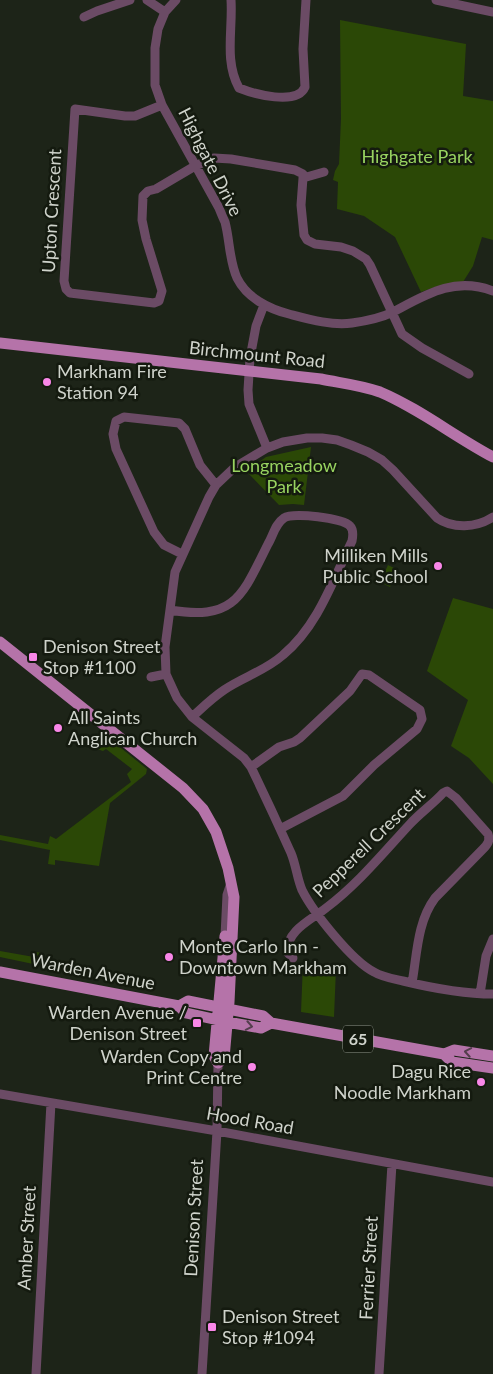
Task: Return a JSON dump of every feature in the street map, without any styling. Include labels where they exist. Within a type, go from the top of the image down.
[{"type":"main road","name":"Birchmount Road","points":[[0,343],[320,379],[360,386],[380,392],[409,407],[493,457]]},
{"type":"main road","name":"Denison Street","points":[[0,642],[171,778],[203,809],[216,832],[228,868],[230,886],[234,897],[222,1021],[214,1056],[218,1064]]},
{"type":"main road","name":"Denison Street","points":[[223,1008],[224,936]]},
{"type":"main road","name":"Warden Avenue","points":[[0,972],[180,1006],[186,1013],[222,1021],[261,1028],[271,1023]]},
{"type":"main road","name":"Warden Avenue","points":[[180,1006],[188,1001],[263,1016],[271,1023],[444,1054],[454,1050],[493,1056]]},
{"type":"main road","name":"Warden Avenue","points":[[444,1054],[452,1062],[493,1068]]},
{"type":"street","points":[[84,17],[130,0]]},
{"type":"street","points":[[147,0],[165,12]]},
{"type":"street","name":"Highgate Drive","points":[[176,0],[165,12],[158,29],[155,48],[155,85],[162,105],[219,208],[225,223],[231,259],[238,279],[247,291],[264,305],[274,310],[343,324],[378,317],[392,312],[407,302],[446,288],[465,285],[493,291]]},
{"type":"street","points":[[231,0],[230,55],[234,80],[239,88],[290,98],[302,92],[304,87],[303,49],[306,0]]},
{"type":"street","points":[[436,0],[493,12]]},
{"type":"street","name":"Upton Crescent","points":[[162,105],[136,116],[75,109],[64,281],[66,289],[70,293],[83,295],[154,303],[159,301],[162,291],[142,220],[143,196],[148,191],[156,189],[195,166]]},
{"type":"street","points":[[195,166],[214,158],[231,159],[295,170],[303,174],[301,205],[304,235],[307,240],[315,244],[341,247],[353,251],[366,259],[402,334],[422,348],[469,374]]},
{"type":"street","points":[[304,178],[324,172]]},
{"type":"street","points":[[264,305],[256,326],[248,390],[249,404],[267,448]]},
{"type":"street","points":[[182,554],[164,545],[154,532],[116,449],[113,434],[116,421],[124,416],[143,420],[179,423],[184,429],[200,465],[216,485]]},
{"type":"street","points":[[493,517],[486,522],[472,525],[462,526],[445,523],[437,518],[382,460],[368,452],[337,440],[307,438],[283,442],[267,448],[235,467],[216,485],[175,572],[165,647],[166,674],[177,698],[192,717],[244,758],[251,767],[292,857],[301,887],[318,914],[348,950],[374,972],[412,983],[480,994],[493,994]]},
{"type":"street","points":[[170,610],[191,614],[205,613],[219,610],[236,600],[250,579],[275,530],[284,518],[296,515],[336,520],[349,525],[352,529],[352,541],[326,595],[308,628],[295,644],[283,656],[261,671],[225,689],[192,717]]},
{"type":"street","points":[[151,677],[166,674]]},
{"type":"street","points":[[251,767],[279,747],[300,738],[342,699],[362,674],[369,674],[420,710],[422,719],[416,729],[374,765],[343,796],[280,829]]},
{"type":"street","name":"Pepperell Crescent","points":[[318,914],[368,870],[412,822],[443,792],[453,794],[488,834],[489,842],[434,898],[428,907],[422,924],[412,983]]},
{"type":"street","name":"Denison Street","points":[[224,936],[227,896],[230,886]]},
{"type":"street","points":[[293,958],[287,952],[287,944],[290,938],[318,914]]},
{"type":"street","points":[[480,994],[486,956],[493,938]]},
{"type":"street","name":"Denison Street","points":[[202,1374],[217,1131],[218,1064]]},
{"type":"street","name":"Hood Road","points":[[0,1094],[217,1131],[493,1182]]},
{"type":"street","name":"Amber Street","points":[[36,1374],[51,1103]]},
{"type":"street","name":"Ferrier Street","points":[[379,1374],[392,1164]]},
{"type":"green space","name":"Highgate Park","points":[[340,20],[466,44],[463,96],[493,101],[493,240],[482,237],[473,266],[463,282],[441,285],[421,292],[395,237],[364,216],[337,209],[338,182],[333,180],[339,164],[341,119]]},
{"type":"green space","name":"Longmeadow Park","points":[[311,447],[304,505],[279,505],[246,471],[266,457]]},
{"type":"green space","points":[[388,565],[398,570],[390,587],[380,582]]},
{"type":"green space","points":[[453,598],[493,609],[493,784],[469,758],[451,746],[468,700],[427,671]]},
{"type":"green space","points":[[105,735],[147,769],[146,774],[110,803],[99,866],[55,860],[55,865],[48,864],[50,850],[0,840],[0,835],[48,844],[50,836],[56,839],[131,782],[127,774],[132,769],[106,749],[103,751],[97,749],[100,742],[96,738],[97,736]]},
{"type":"green space","points":[[0,951],[34,957],[36,952],[41,953],[38,965],[0,957]]},
{"type":"green space","points":[[303,963],[336,969],[334,1017],[301,1012]]},
{"type":"place","name":"Markham Fire Station 94","points":[[47,382]]},
{"type":"place","name":"Milliken Mills Public School","points":[[438,566]]},
{"type":"place","name":"Denison Street Stop #1100","points":[[33,657]]},
{"type":"place","name":"All Saints Anglican Church","points":[[58,728]]},
{"type":"place","name":"Monte Carlo Inn - Downtown Markham","points":[[169,957]]},
{"type":"place","name":"Warden Avenue / Denison Street","points":[[197,1023]]},
{"type":"place","name":"Warden Copy and Print Centre","points":[[252,1067]]},
{"type":"place","name":"Dagu Rice Noodle Markham","points":[[481,1082]]},
{"type":"place","name":"Denison Street Stop #1094","points":[[212,1327]]}]
